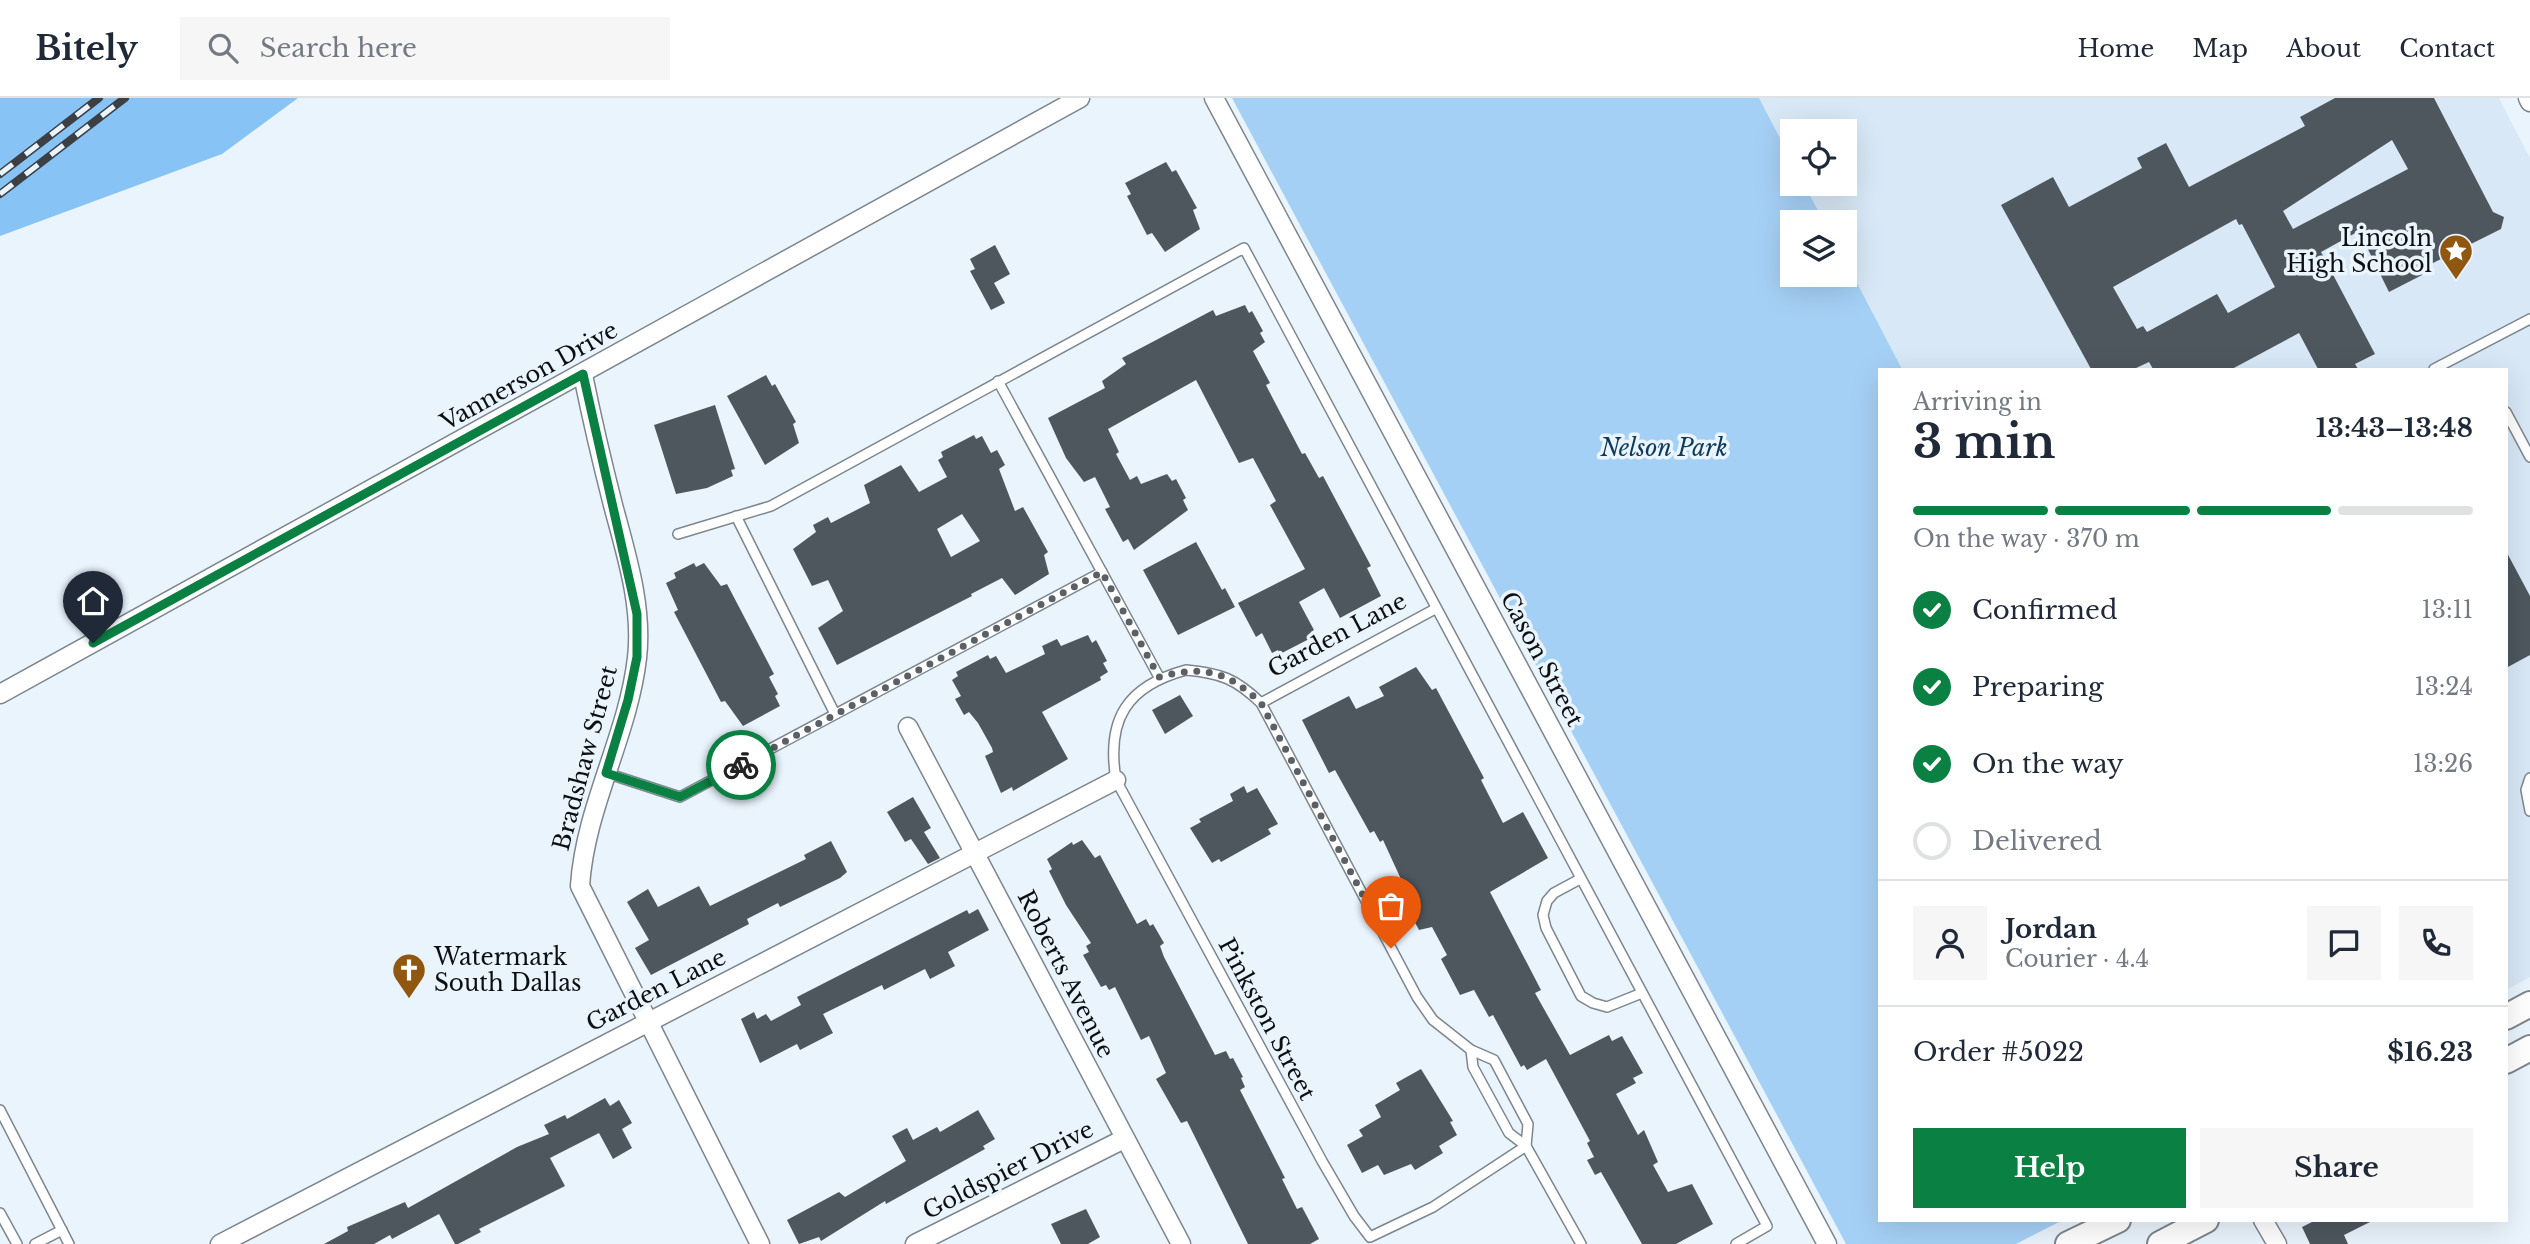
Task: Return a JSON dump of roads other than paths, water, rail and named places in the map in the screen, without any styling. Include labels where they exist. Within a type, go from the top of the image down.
[{"type":"main road","points":[[2508,1016],[2530,1004]]},
{"type":"main road","points":[[2508,1060],[2530,1048]]},
{"type":"main road","points":[[2068,1244],[2114,1222]]},
{"type":"main road","points":[[2160,1244],[2202,1222]]},
{"type":"street","name":"Vannerson Drive","points":[[0,694],[1080,98]]},
{"type":"street","name":"Cason Street","points":[[1214,98],[1827,1244]]},
{"type":"street","name":"Bradshaw Street","points":[[583,374],[637,614],[637,657],[628,700],[583,854],[580,886],[760,1244]]},
{"type":"street","name":"Roberts Avenue","points":[[908,727],[1181,1244]]},
{"type":"street","name":"Garden Lane","points":[[220,1244],[1116,780]]},
{"type":"street","name":"Goldspier Drive","points":[[915,1244],[1124,1139]]},
{"type":"street","points":[[2264,1222],[2277,1244]]},
{"type":"lane","points":[[678,534],[771,506],[1244,248],[1767,1226],[1736,1244]]},
{"type":"lane","points":[[2436,368],[2530,319]]},
{"type":"lane","points":[[998,381],[1159,677]]},
{"type":"lane","points":[[2508,416],[2530,457]]},
{"type":"lane","points":[[736,516],[835,714]]},
{"type":"lane","points":[[606,773],[680,797],[1102,572]]},
{"type":"lane","name":"Garden Lane","points":[[1261,703],[1436,609]]},
{"type":"lane","points":[[1116,780],[1111,750],[1118,720],[1134,695],[1159,677],[1186,670],[1214,672],[1240,683],[1261,703],[1417,998],[1433,1020],[1471,1050],[1494,1060],[1528,1124],[1526,1146]]},
{"type":"lane","points":[[2530,778],[2526,790],[2530,811]]},
{"type":"lane","name":"Pinkston Street","points":[[1116,780],[1354,1216],[1370,1237],[1433,1207],[1526,1146]]},
{"type":"lane","points":[[1580,878],[1554,892],[1547,901],[1543,915],[1546,928],[1581,996],[1592,1003],[1607,1007],[1642,993]]},
{"type":"lane","points":[[1471,1050],[1473,1068],[1509,1133],[1526,1146],[1581,1244]]},
{"type":"lane","points":[[0,1110],[3,1124],[69,1244]]},
{"type":"lane","points":[[0,1213],[17,1244]]},
{"type":"lane","points":[[35,1244],[62,1230]]},
{"type":"railway","points":[[0,174],[99,98]]},
{"type":"railway","points":[[0,194],[125,98]]},
{"type":"place","name":"Lincoln High School","points":[[2456,281]]},
{"type":"place","name":"Watermark South Dallas","points":[[409,1000]]},
{"type":"park label","name":"Nelson Park","points":[[1664,448]]}]
